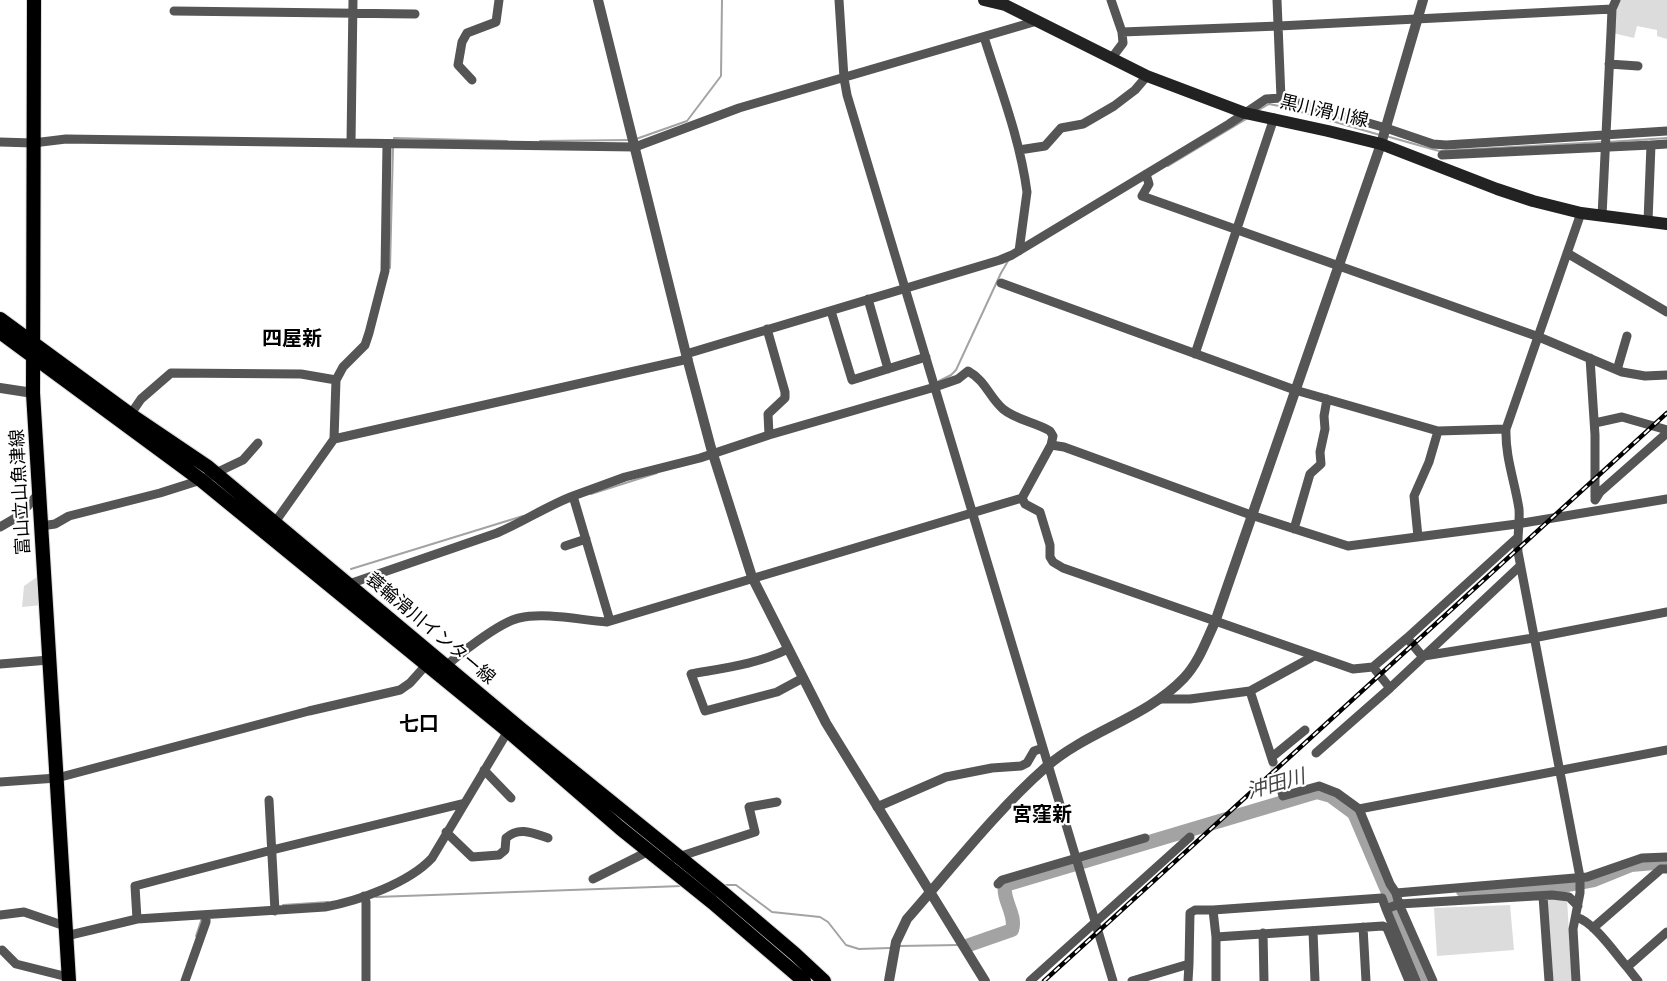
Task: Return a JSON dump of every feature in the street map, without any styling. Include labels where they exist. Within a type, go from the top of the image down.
[{"type":"main road","name":"富山立山魚津線","points":[[34,0],[33,393],[68,979]]},
{"type":"main road","name":"黒川滑川線","points":[[984,0],[1005,5],[1147,76],[1245,113],[1381,144],[1533,201],[1581,213],[1667,224]]},
{"type":"main road","name":"蓑輪滑川インター線","points":[[0,319],[33,350],[128,419],[201,480],[349,584],[508,731],[649,851],[672,861],[795,954],[824,981]]},
{"type":"main road","name":"蓑輪滑川インター線","points":[[0,332],[33,350]]},
{"type":"main road","name":"蓑輪滑川インター線","points":[[128,419],[214,472],[270,528],[427,664],[442,670],[672,861],[804,981]]},
{"type":"street","points":[[351,143],[353,0]]},
{"type":"street","points":[[472,80],[459,65],[462,42],[467,33],[496,22],[499,0]]},
{"type":"street","points":[[598,0],[687,356],[713,453],[752,577],[826,723],[985,981]]},
{"type":"street","points":[[839,0],[847,95],[1113,981]]},
{"type":"street","points":[[1111,0],[1122,32],[1123,43],[1111,58]]},
{"type":"street","points":[[1277,0],[1281,98]]},
{"type":"street","points":[[889,981],[895,946],[907,919],[1023,788],[1049,765],[1095,735],[1161,699],[1184,678],[1198,660],[1215,622],[1381,144],[1423,0]]},
{"type":"street","points":[[1122,32],[1279,26],[1614,4],[1602,216]]},
{"type":"street","points":[[174,11],[415,14]]},
{"type":"street","points":[[0,142],[33,143],[66,139],[634,147],[739,108],[1037,21]]},
{"type":"street","points":[[984,37],[1019,150],[1027,192],[1019,251]]},
{"type":"street","points":[[1609,64],[1638,66]]},
{"type":"street","points":[[1019,150],[1045,146],[1061,128],[1083,124],[1114,106],[1135,90],[1147,76]]},
{"type":"street","points":[[334,439],[687,356],[767,329],[1000,260],[1019,251],[1266,99],[1281,98],[1433,144],[1667,131]]},
{"type":"street","points":[[1195,354],[1274,118]]},
{"type":"street","points":[[270,528],[334,439],[336,380],[343,367],[365,345],[385,272],[387,144]]},
{"type":"street","points":[[1442,155],[1667,144]]},
{"type":"street","points":[[1648,221],[1651,145]]},
{"type":"street","points":[[1146,174],[1149,184],[1142,196],[1539,337],[1617,370],[1645,376],[1667,375]]},
{"type":"street","points":[[1576,981],[1573,929],[1580,893],[1580,877],[1520,567],[1517,538],[1519,513],[1505,445],[1506,429],[1581,213]]},
{"type":"street","points":[[1567,253],[1667,312]]},
{"type":"street","points":[[1001,283],[1295,390],[1438,431],[1506,429]]},
{"type":"street","points":[[868,299],[888,369]]},
{"type":"street","points":[[831,310],[852,380],[926,357]]},
{"type":"street","points":[[767,329],[785,392],[785,398],[768,414],[769,435]]},
{"type":"street","points":[[1617,370],[1627,336]]},
{"type":"street","points":[[1590,358],[1595,423],[1596,510]]},
{"type":"street","points":[[349,584],[513,527],[552,504],[625,477],[935,387],[958,379],[968,371],[980,378],[1003,409],[1050,431],[1053,436],[1052,445],[1022,498],[610,621],[538,616],[517,618],[489,633],[442,670]]},
{"type":"street","points":[[128,419],[141,399],[171,373],[300,374],[336,380]]},
{"type":"street","points":[[0,388],[33,393]]},
{"type":"street","points":[[1294,529],[1310,474],[1321,464],[1320,452],[1325,429],[1324,416],[1327,399]]},
{"type":"street","points":[[1595,423],[1622,417],[1667,431],[1595,498]]},
{"type":"street","points":[[1418,537],[1414,496],[1430,462],[1438,431]]},
{"type":"street","points":[[41,526],[55,524],[69,516],[201,480],[243,460],[258,443]]},
{"type":"street","points":[[1052,445],[1064,447],[1251,515],[1348,546],[1517,524],[1667,499]]},
{"type":"street","points":[[0,527],[19,516],[39,493]]},
{"type":"street","points":[[573,496],[610,621]]},
{"type":"street","points":[[1022,498],[1025,504],[1041,512],[1050,545],[1050,557],[1057,564],[1215,622],[1353,669],[1373,668],[1517,538]]},
{"type":"street","points":[[565,546],[586,539]]},
{"type":"street","points":[[1316,753],[1390,688],[1520,567]]},
{"type":"street","points":[[1423,657],[1667,612]]},
{"type":"street","points":[[1407,638],[1423,657]]},
{"type":"street","points":[[788,649],[774,656],[741,666],[691,674],[705,711],[777,692],[803,678]]},
{"type":"street","points":[[1161,699],[1190,699],[1250,691],[1314,656]]},
{"type":"street","points":[[0,664],[49,660]]},
{"type":"street","points":[[0,782],[57,778],[309,711],[400,690],[410,683],[427,664]]},
{"type":"street","points":[[1373,668],[1390,688]]},
{"type":"street","points":[[1250,691],[1272,760],[1305,730]]},
{"type":"street","points":[[0,915],[24,912],[65,931],[137,919],[325,908],[346,903],[408,876],[425,866],[508,731]]},
{"type":"street","points":[[877,807],[946,777],[992,768],[1021,766],[1027,763],[1034,751],[1043,748]]},
{"type":"street","points":[[1359,809],[1667,750]]},
{"type":"street","points":[[484,770],[511,798]]},
{"type":"street","points":[[1279,782],[1283,796],[1319,786],[1337,793],[1359,809],[1433,981]]},
{"type":"street","points":[[269,800],[275,911]]},
{"type":"street","points":[[672,861],[755,832],[749,807],[777,802]]},
{"type":"street","points":[[137,919],[135,886],[465,803]]},
{"type":"street","points":[[446,832],[472,857],[499,855],[505,850],[506,838],[512,833],[531,832],[548,838]]},
{"type":"street","points":[[1029,981],[1190,837]]},
{"type":"street","points":[[998,884],[1002,880],[1145,838]]},
{"type":"street","points":[[593,879],[649,851]]},
{"type":"street","points":[[1396,893],[1596,875],[1626,862],[1642,858],[1667,857]]},
{"type":"street","points":[[1593,928],[1661,869],[1667,869]]},
{"type":"street","points":[[1428,903],[1429,890]]},
{"type":"street","points":[[1386,909],[1400,904],[1552,895],[1569,897],[1578,906]]},
{"type":"street","points":[[364,896],[366,902],[366,981]]},
{"type":"street","points":[[1543,896],[1549,981]]},
{"type":"street","points":[[1188,981],[1190,913],[1196,910],[1382,898],[1416,981]]},
{"type":"street","points":[[1213,910],[1216,937],[1215,981]]},
{"type":"street","points":[[185,981],[206,921],[206,915]]},
{"type":"street","points":[[1576,917],[1582,918],[1593,928],[1638,981]]},
{"type":"street","points":[[1216,937],[1363,927],[1388,928],[1409,981]]},
{"type":"street","points":[[1363,927],[1366,981]]},
{"type":"street","points":[[1313,931],[1315,981]]},
{"type":"street","points":[[1263,933],[1264,981]]},
{"type":"street","points":[[1627,967],[1666,936]]},
{"type":"street","points":[[2,950],[16,964],[68,979]]},
{"type":"street","points":[[1132,981],[1189,964]]},
{"type":"shaded area","points":[[1619,0],[1667,0],[1667,39],[1657,36],[1657,30],[1637,26],[1634,38],[1613,33]]},
{"type":"shaded area","points":[[40,575],[42,605],[22,607],[24,586]]},
{"type":"shaded area","points":[[1547,898],[1567,899],[1572,981],[1552,981]]},
{"type":"shaded area","points":[[1510,905],[1514,950],[1437,956],[1434,908]]},
{"type":"waterway","points":[[636,139],[687,121],[721,76],[722,0]]},
{"type":"waterway","points":[[1257,111],[1269,104],[1380,135]]},
{"type":"waterway","points":[[1168,166],[1248,118]]},
{"type":"waterway","points":[[1386,136],[1439,151],[1603,142]]},
{"type":"waterway","points":[[394,142],[394,138],[507,141]]},
{"type":"waterway","points":[[1608,142],[1667,138]]},
{"type":"waterway","points":[[540,141],[630,140]]},
{"type":"waterway","points":[[390,268],[393,148]]},
{"type":"waterway","points":[[939,381],[956,370],[1008,261]]},
{"type":"waterway","points":[[591,494],[657,473]]},
{"type":"waterway","points":[[351,569],[523,516]]},
{"type":"waterway","name":"沖田川","points":[[969,945],[1012,930],[1013,919],[1005,885],[1317,792],[1331,796],[1354,813],[1426,981]]},
{"type":"waterway","name":"沖田川","points":[[1463,891],[1567,885],[1594,880],[1631,865],[1667,862]]},
{"type":"waterway","points":[[724,885],[736,885],[772,912],[820,917],[828,922],[846,945],[859,949],[890,948]]},
{"type":"waterway","points":[[376,897],[682,886]]},
{"type":"waterway","points":[[283,905],[328,902]]},
{"type":"waterway","points":[[196,936],[202,918]]},
{"type":"waterway","points":[[899,946],[959,945]]},
{"type":"tunnel","points":[[1273,762],[1279,781]]},
{"type":"railway","points":[[1044,981],[1667,413]]},
{"type":"district","name":"四屋新","points":[[292,340]]},
{"type":"district","name":"七口","points":[[419,725]]},
{"type":"district","name":"宮窪新","points":[[1042,816]]}]
